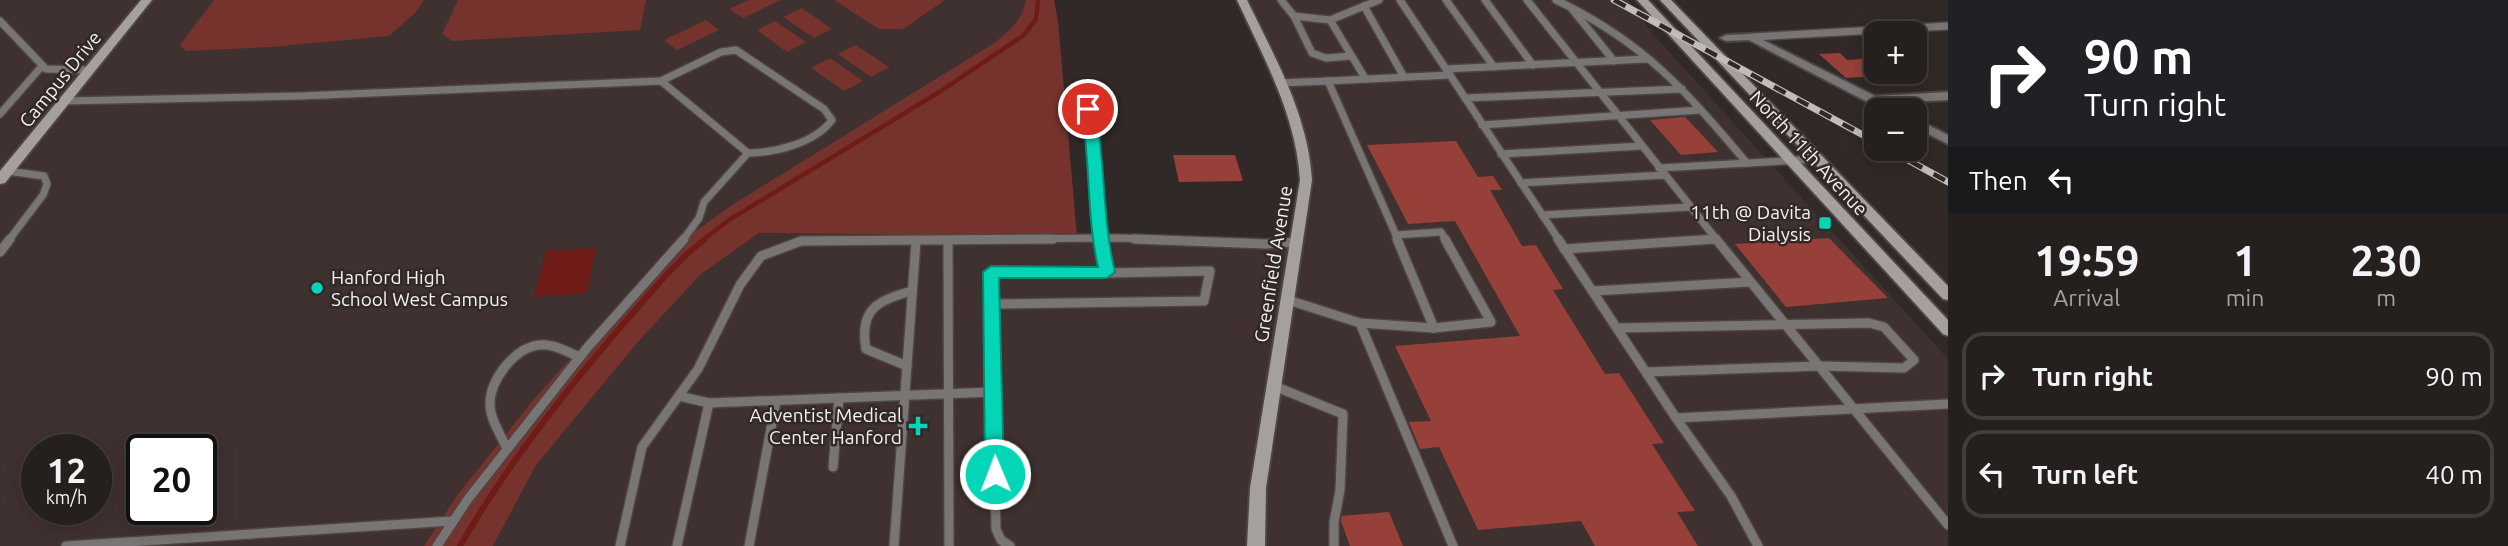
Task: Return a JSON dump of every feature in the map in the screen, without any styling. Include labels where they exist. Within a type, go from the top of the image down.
[{"type":"street","name":"Campus Drive","points":[[3,176],[147,0]]},
{"type":"street","name":"Greenfield Avenue","points":[[1242,0],[1303,139],[1307,158],[1258,488],[1256,546]]},
{"type":"street","name":"North 11th Avenue","points":[[1642,0],[1948,330]]},
{"type":"street","name":"North 11th Avenue","points":[[1665,0],[1948,295]]},
{"type":"street","points":[[1726,38],[1751,37],[1868,98]]},
{"type":"street","points":[[1910,98],[1948,96]]},
{"type":"street","points":[[1927,128],[1948,139]]},
{"type":"lane","points":[[1281,0],[1294,16],[1312,52],[1326,58],[1351,56]]},
{"type":"lane","points":[[1294,16],[1330,20],[1379,0]]},
{"type":"lane","points":[[1400,0],[1749,524],[1758,546]]},
{"type":"lane","points":[[1446,0],[1494,67]]},
{"type":"lane","points":[[1485,0],[1533,65]]},
{"type":"lane","points":[[1527,0],[1750,282],[1948,525]]},
{"type":"lane","points":[[1556,0],[1623,36],[1668,74],[1747,163]]},
{"type":"lane","points":[[1568,5],[1614,61]]},
{"type":"lane","points":[[1364,6],[1404,77]]},
{"type":"lane","points":[[1330,20],[1365,78]]},
{"type":"lane","points":[[0,21],[42,66],[52,71],[90,69]]},
{"type":"lane","points":[[1751,37],[1948,26]]},
{"type":"lane","points":[[64,102],[300,96],[661,81],[721,52],[736,50],[832,117],[827,128],[784,148],[748,153],[661,81]]},
{"type":"lane","points":[[1279,83],[1404,77],[1494,67],[1647,59]]},
{"type":"lane","points":[[0,114],[42,66]]},
{"type":"lane","points":[[1328,80],[1434,328]]},
{"type":"lane","points":[[1465,99],[1682,89]]},
{"type":"lane","points":[[1084,91],[1095,146],[1099,239],[1107,272]]},
{"type":"lane","points":[[1482,125],[1700,110]]},
{"type":"lane","points":[[1502,154],[1641,146]]},
{"type":"lane","points":[[437,546],[452,521],[507,449],[580,357],[673,254],[699,218],[704,202],[748,153]]},
{"type":"lane","points":[[1521,183],[1818,159]]},
{"type":"lane","points":[[0,252],[43,195],[47,184],[44,176],[3,176]]},
{"type":"lane","points":[[1542,215],[1690,207]]},
{"type":"lane","points":[[1287,300],[1360,323],[1434,328],[1491,322],[1441,232],[1396,235]]},
{"type":"lane","points":[[620,546],[642,447],[698,369],[740,285],[761,256],[801,241],[1099,239],[1296,242]]},
{"type":"lane","points":[[1564,249],[1716,239]]},
{"type":"lane","points":[[894,546],[916,241]]},
{"type":"lane","points":[[948,241],[949,546]]},
{"type":"lane","points":[[992,304],[1204,301],[1210,271],[991,272],[996,529],[1001,540],[1010,546]]},
{"type":"lane","points":[[1593,292],[1750,282]]},
{"type":"lane","points":[[907,366],[866,349],[862,333],[869,311],[885,298],[912,291]]},
{"type":"lane","points":[[1360,323],[1453,546]]},
{"type":"lane","points":[[1617,328],[1869,323],[1884,327],[1914,360],[1905,368],[1819,366],[1646,372]]},
{"type":"lane","points":[[507,449],[491,414],[490,400],[492,391],[511,362],[523,351],[541,345],[580,357]]},
{"type":"lane","points":[[1274,386],[1343,414],[1340,490],[1334,522],[1334,546]]},
{"type":"lane","points":[[679,396],[709,403],[993,392]]},
{"type":"lane","points":[[833,467],[839,398]]},
{"type":"lane","points":[[749,546],[776,402]]},
{"type":"lane","points":[[677,546],[709,403]]},
{"type":"lane","points":[[1676,418],[1948,404]]},
{"type":"lane","points":[[66,546],[135,544],[181,538],[452,521]]},
{"type":"shaded area","name":"Hanford High School West Campus","points":[[0,0],[1026,0],[1024,13],[1014,27],[994,43],[666,252],[533,400],[456,497],[424,546],[0,546]]},
{"type":"shaded area","points":[[214,0],[424,0],[414,14],[389,36],[271,47],[186,51],[180,45]]},
{"type":"shaded area","points":[[458,0],[646,0],[640,30],[452,41],[442,34]]},
{"type":"shaded area","points":[[749,0],[781,0],[743,18],[729,9]]},
{"type":"shaded area","points":[[834,0],[945,0],[903,29],[879,29]]},
{"type":"shaded area","points":[[1026,0],[1054,0],[1077,236],[759,233],[701,274],[638,342],[536,465],[493,546],[424,546],[456,497],[533,400],[666,252],[732,205],[994,43],[1018,19]]},
{"type":"shaded area","points":[[1242,0],[1628,0],[1653,34],[1948,359],[1948,546],[493,546],[536,465],[638,342],[701,274],[759,233],[1297,238],[1307,158]]},
{"type":"shaded area","points":[[802,8],[832,29],[814,38],[783,17]]},
{"type":"shaded area","points":[[706,20],[719,30],[677,50],[664,40]]},
{"type":"shaded area","points":[[775,21],[806,42],[787,52],[757,30]]},
{"type":"shaded area","points":[[856,45],[889,67],[871,77],[838,54]]},
{"type":"shaded area","points":[[830,58],[863,81],[844,91],[811,68]]},
{"type":"shaded area","points":[[596,248],[587,293],[534,297],[546,251]]},
{"type":"building","points":[[1840,53],[1847,60],[1864,59],[1864,77],[1846,78],[1819,54]]},
{"type":"building","points":[[1685,117],[1718,152],[1681,155],[1650,120]]},
{"type":"building","points":[[1456,141],[1478,177],[1493,176],[1502,190],[1490,190],[1522,246],[1536,245],[1563,289],[1553,290],[1605,374],[1619,373],[1664,443],[1652,444],[1695,511],[1677,512],[1698,546],[1595,546],[1581,521],[1478,530],[1439,447],[1420,449],[1409,422],[1431,421],[1395,346],[1520,336],[1455,221],[1408,224],[1367,145]]},
{"type":"building","points":[[1173,155],[1235,155],[1243,181],[1179,182]]},
{"type":"building","points":[[1829,238],[1888,298],[1786,307],[1735,244]]},
{"type":"building","points":[[1389,512],[1403,546],[1350,546],[1341,521],[1342,516]]},
{"type":"waterway","points":[[703,240],[729,220],[941,91],[1024,35],[1036,19],[1038,0]]},
{"type":"waterway","points":[[460,546],[516,459],[558,403],[663,279],[705,239]]},
{"type":"railway","points":[[1614,0],[1864,135]]},
{"type":"railway","points":[[1910,161],[1948,182]]},
{"type":"place","name":"11th @ Davita Dialysis","points":[[1825,223]]},
{"type":"place","name":"Hanford High School West Campus","points":[[317,288]]},
{"type":"place","name":"Adventist Medical Center Hanford","points":[[918,426]]},
{"type":"route","points":[[995,474],[991,272],[1107,272],[1099,239],[1095,146],[1088,109]]}]
